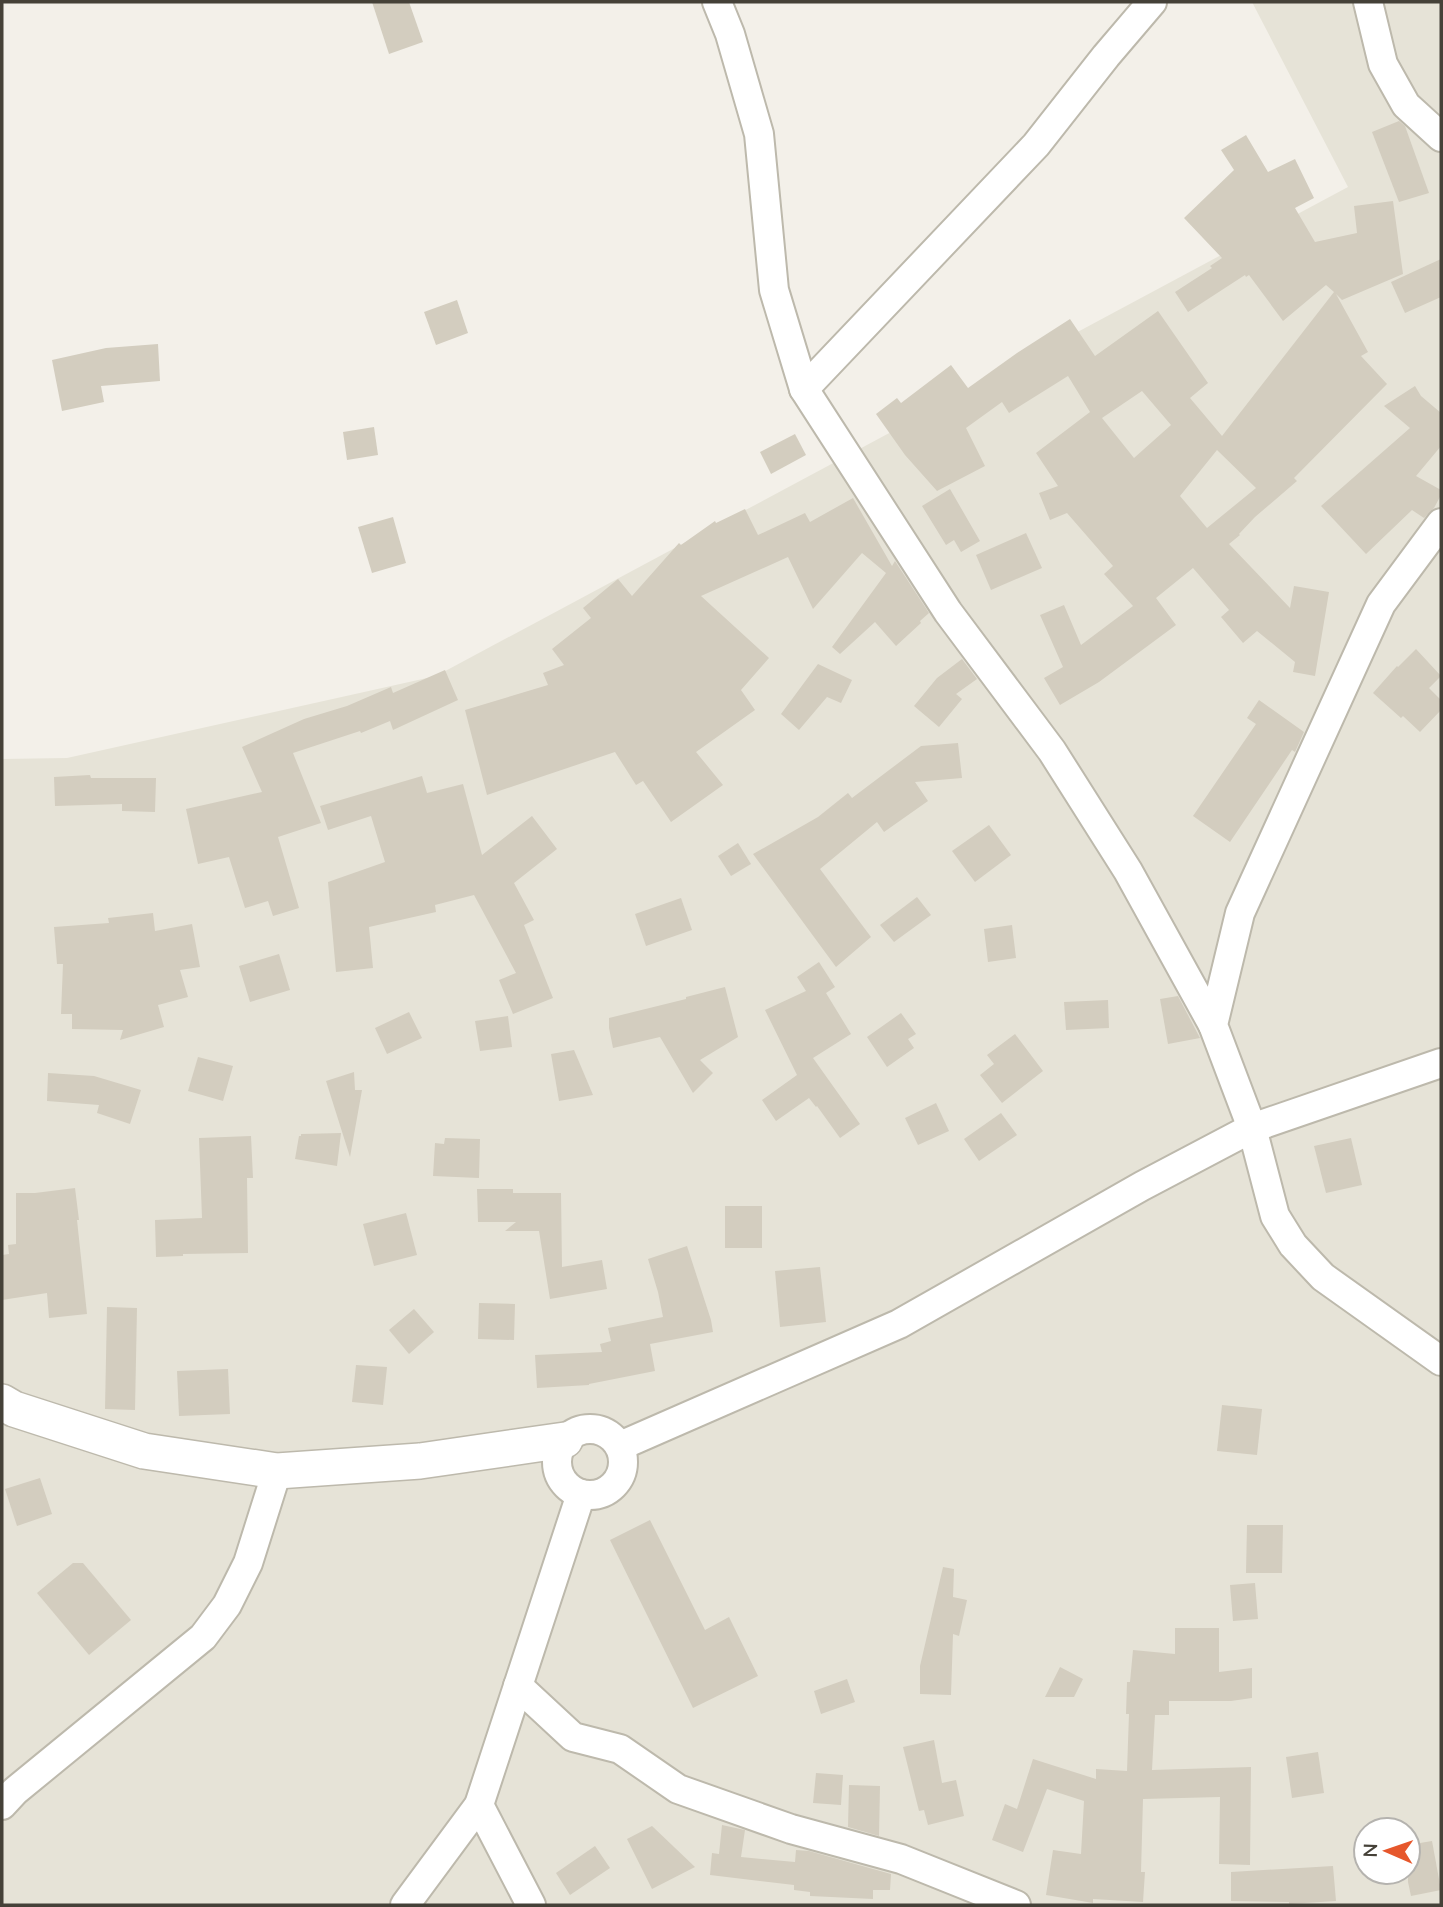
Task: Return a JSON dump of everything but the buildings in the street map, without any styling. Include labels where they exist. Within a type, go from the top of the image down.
[{"type":"street","points":[[717,2],[730,34],[759,134],[774,290],[804,389],[948,612],[1052,751],[1128,870],[1213,1025],[1252,1128],[1275,1216],[1293,1245],[1323,1277],[1441,1361]]},
{"type":"street","points":[[804,389],[1036,145],[1152,2]]},
{"type":"street","points":[[1368,2],[1383,64],[1406,105],[1441,137]]},
{"type":"street","points":[[1213,1025],[1241,913],[1381,604],[1441,523]]},
{"type":"street","points":[[620,1446],[900,1324],[1142,1186],[1252,1128],[1441,1063]]},
{"type":"street","points":[[6,1409],[144,1451],[277,1471],[420,1461],[565,1440]]},
{"type":"street","points":[[587,1428],[600,1429],[612,1436],[620,1446],[624,1458],[623,1471],[616,1483],[606,1491],[594,1495],[581,1494],[569,1488],[561,1477],[557,1465],[558,1452],[565,1440],[575,1432],[587,1428]]},
{"type":"street","points":[[6,1794],[203,1637],[227,1605],[248,1563],[277,1471]]},
{"type":"street","points":[[405,1905],[479,1805],[581,1494]]},
{"type":"street","points":[[518,1686],[573,1737],[620,1749],[678,1789],[792,1829],[901,1859],[1016,1905]]},
{"type":"street","points":[[479,1805],[531,1905]]},
{"type":"shaded area","points":[[1252,2],[1441,2],[1441,1905],[2,1905],[2,759],[67,758],[436,676],[1348,187]]}]
